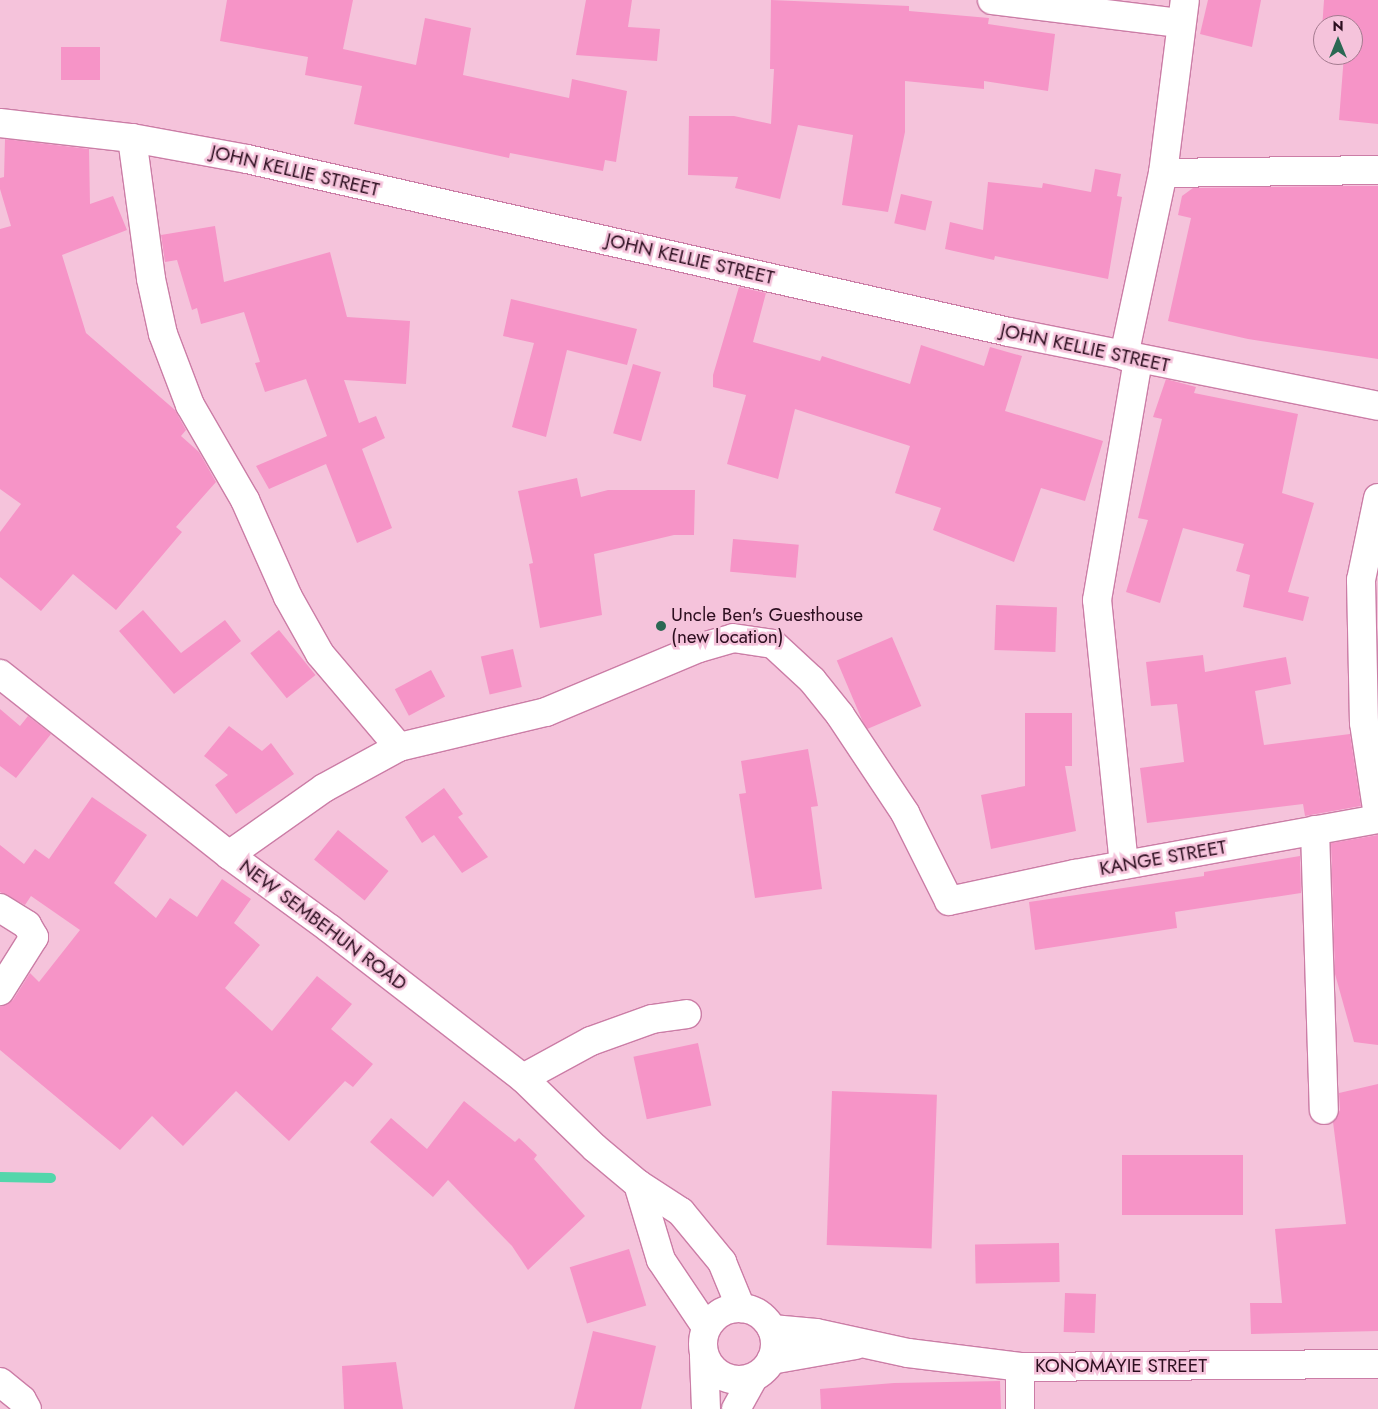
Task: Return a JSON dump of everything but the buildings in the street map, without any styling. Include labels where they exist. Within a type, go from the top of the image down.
[{"type":"street","points":[[992,0],[1182,11],[1164,173],[1131,358],[1097,600],[1124,865]]},
{"type":"street","name":"JOHN KELLIE STREET","points":[[0,123],[132,138],[248,159],[1131,358],[1378,406]]},
{"type":"street","points":[[132,138],[153,288],[163,334],[190,405],[245,500],[288,597],[320,654],[399,747],[324,788],[229,855]]},
{"type":"street","points":[[1164,173],[1378,170]]},
{"type":"street","points":[[1378,498],[1361,580],[1364,723],[1378,818]]},
{"type":"street","name":"KANGE STREET","points":[[399,747],[546,712],[698,648],[733,638],[773,644],[812,680],[840,715],[905,813],[949,901],[1124,865],[1378,818]]},
{"type":"street","name":"NEW SEMBEHUN ROAD","points":[[0,674],[229,855],[330,928],[523,1078],[595,1148],[638,1184],[681,1212],[709,1243],[722,1262],[741,1308]]},
{"type":"street","points":[[1315,830],[1324,1110]]},
{"type":"street","points":[[0,908],[27,925],[34,937],[0,991]]},
{"type":"street","points":[[523,1078],[591,1041],[652,1019],[687,1014]]},
{"type":"street","points":[[638,1184],[661,1260],[706,1327]]},
{"type":"street","points":[[706,1409],[702,1342],[706,1327],[721,1313],[741,1308],[754,1311],[772,1329],[775,1350],[736,1409]]},
{"type":"street","name":"KONOMAYIE STREET","points":[[772,1329],[867,1342],[908,1353],[1020,1367],[1378,1364]]},
{"type":"street","name":"KONOMAYIE STREET","points":[[762,1369],[867,1342]]},
{"type":"street","points":[[704,1357],[718,1375],[741,1381],[762,1369]]},
{"type":"street","points":[[1020,1367],[1020,1409]]},
{"type":"street","points":[[0,1382],[22,1400],[26,1409]]},
{"type":"waterway","points":[[0,1177],[51,1178]]},
{"type":"place","name":"Uncle Ben's Guesthouse (new location)","points":[[661,626]]}]
